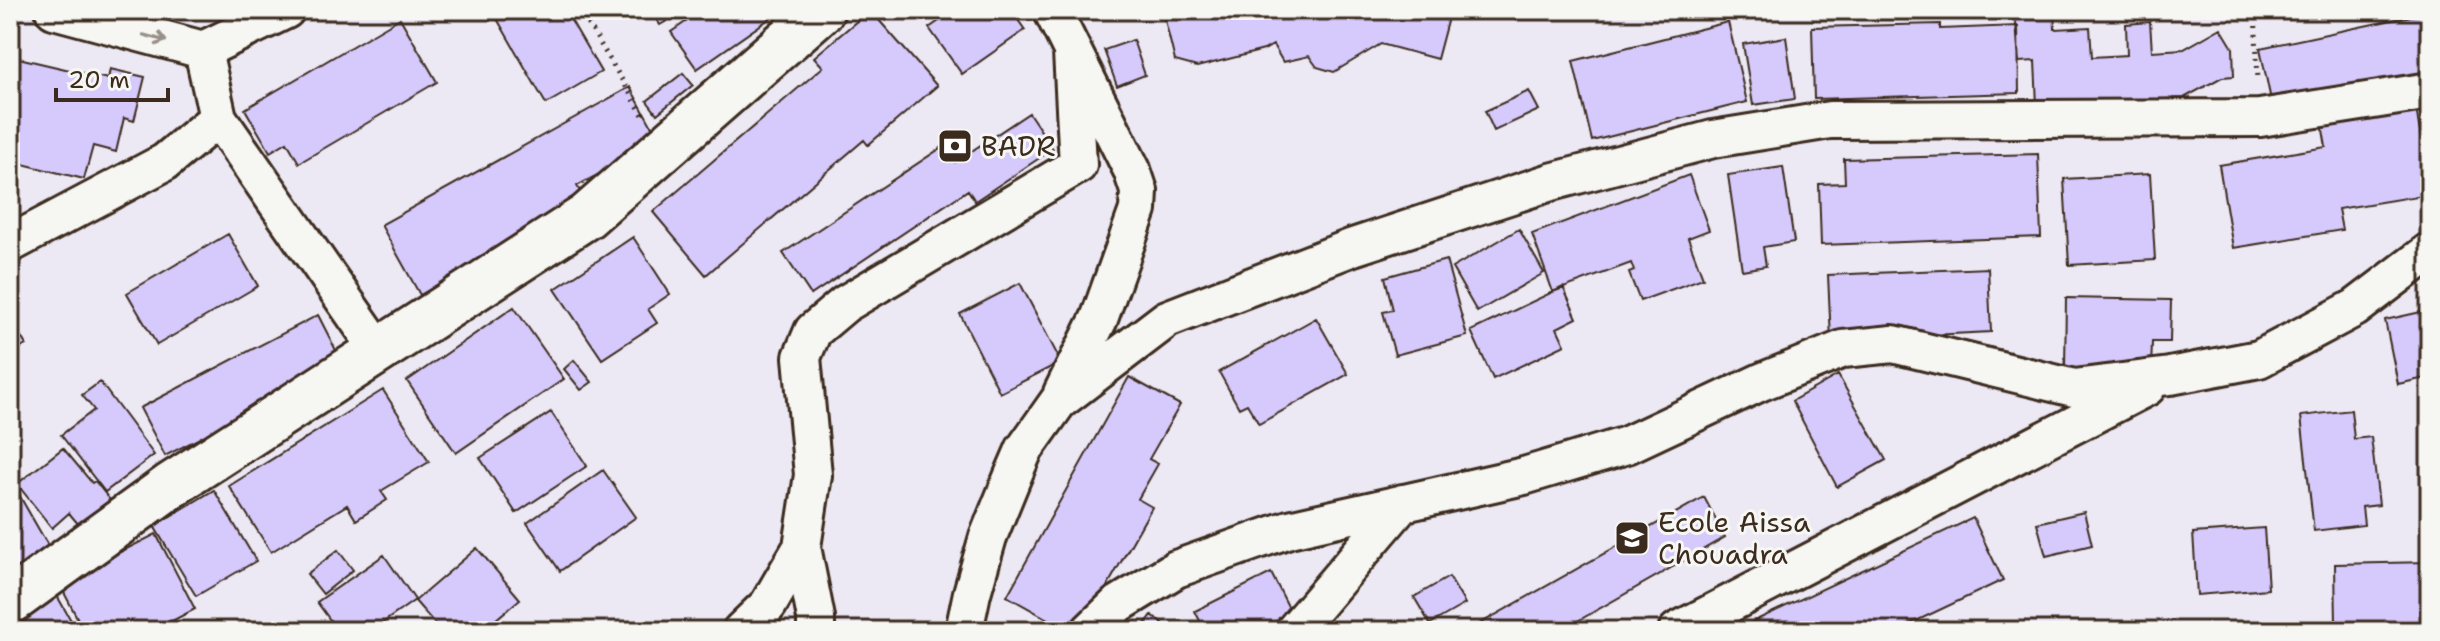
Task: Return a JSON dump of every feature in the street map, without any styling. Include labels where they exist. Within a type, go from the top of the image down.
[{"type":"street","points":[[54,10],[203,50],[286,10]]},
{"type":"street","points":[[10,602],[170,486],[587,216],[822,10]]},
{"type":"street","points":[[964,631],[988,537],[1012,478],[1024,450],[1058,402],[1099,319],[1138,210],[1139,191],[1132,170],[1052,10]]},
{"type":"street","points":[[203,50],[218,118],[379,350]]},
{"type":"street","points":[[816,631],[802,547],[813,475],[802,357],[813,331],[845,304],[1078,165],[1072,52]]},
{"type":"street","points":[[1058,402],[1167,319],[1353,247],[1551,182],[1713,139],[1830,120],[2260,118],[2430,91]]},
{"type":"street","points":[[10,244],[165,162],[218,118]]},
{"type":"street","points":[[1090,631],[1117,605],[1176,569],[1289,529],[1524,476],[1627,445],[1761,382],[1843,349],[1893,344],[2074,388],[2170,376],[2259,359],[2355,308],[2430,251]]},
{"type":"street","points":[[1677,631],[2170,376]]},
{"type":"street","points":[[1294,631],[1403,503]]},
{"type":"street","points":[[741,631],[768,605],[802,547]]},
{"type":"path","points":[[580,10],[663,149]]},
{"type":"path","points":[[2255,10],[2260,118]]},
{"type":"building","points":[[492,10],[565,10],[601,72],[546,104]]},
{"type":"building","points":[[651,10],[686,10],[660,25]]},
{"type":"building","points":[[703,10],[782,10],[697,69],[671,32]]},
{"type":"building","points":[[870,10],[937,86],[868,145],[864,140],[706,275],[653,212],[823,67],[814,57]]},
{"type":"building","points":[[955,10],[1011,10],[1025,30],[962,74],[929,28]]},
{"type":"building","points":[[1168,10],[1448,10],[1449,14],[1437,59],[1381,44],[1334,72],[1317,67],[1309,56],[1283,62],[1273,45],[1197,67],[1175,61],[1165,20]]},
{"type":"building","points":[[2015,10],[2054,10],[2055,29],[2090,27],[2092,57],[2127,55],[2126,24],[2150,22],[2152,51],[2184,49],[2221,28],[2233,48],[2234,76],[2222,77],[2184,98],[2037,105],[2035,61],[2019,62]]},
{"type":"building","points":[[2430,12],[2430,84],[2416,87],[2414,75],[2272,105],[2260,48]]},
{"type":"building","points":[[400,18],[437,82],[299,163],[287,142],[270,152],[245,109]]},
{"type":"building","points":[[1728,22],[1747,102],[1592,141],[1573,61]]},
{"type":"building","points":[[1940,24],[1940,29],[2018,26],[2019,93],[1814,99],[1812,27]]},
{"type":"building","points":[[1786,37],[1795,99],[1753,105],[1743,44]]},
{"type":"building","points":[[1133,40],[1145,75],[1117,86],[1104,50]]},
{"type":"building","points":[[10,56],[108,79],[110,69],[145,77],[134,121],[124,118],[116,152],[93,146],[84,179],[10,161]]},
{"type":"building","points":[[683,73],[693,85],[657,114],[647,101]]},
{"type":"building","points":[[630,87],[660,141],[577,186],[586,202],[420,295],[381,225]]},
{"type":"building","points":[[1529,91],[1539,110],[1494,131],[1485,111]]},
{"type":"building","points":[[2416,108],[2430,194],[2338,209],[2342,230],[2233,248],[2219,165],[2326,147],[2322,124]]},
{"type":"building","points":[[1029,113],[1053,149],[975,201],[968,190],[811,295],[783,253],[944,146],[955,162]]},
{"type":"building","points":[[2038,154],[2041,237],[1821,245],[1819,184],[1845,183],[1844,159]]},
{"type":"building","points":[[1783,167],[1794,242],[1763,247],[1766,266],[1742,270],[1728,175]]},
{"type":"building","points":[[2150,174],[2155,260],[2069,265],[2064,179]]},
{"type":"building","points":[[1689,175],[1709,230],[1688,238],[1703,278],[1640,301],[1629,273],[1634,271],[1631,263],[1553,292],[1532,234]]},
{"type":"building","points":[[1519,229],[1544,273],[1477,312],[1452,268]]},
{"type":"building","points":[[228,234],[258,286],[157,345],[127,293]]},
{"type":"building","points":[[633,237],[670,294],[648,309],[657,323],[602,359],[555,289]]},
{"type":"building","points":[[1446,260],[1467,336],[1395,355],[1383,312],[1393,310],[1385,277]]},
{"type":"building","points":[[1988,268],[1991,332],[1831,340],[1828,275]]},
{"type":"building","points":[[1020,283],[1061,362],[1000,393],[960,314]]},
{"type":"building","points":[[1563,287],[1577,318],[1557,328],[1565,345],[1493,379],[1471,331]]},
{"type":"building","points":[[2066,298],[2171,300],[2170,342],[2152,342],[2151,370],[2065,370]]},
{"type":"building","points":[[514,307],[564,379],[456,453],[407,381]]},
{"type":"building","points":[[2430,310],[2430,377],[2398,384],[2385,320]]},
{"type":"building","points":[[318,315],[343,364],[165,456],[140,408]]},
{"type":"building","points":[[1316,318],[1348,374],[1259,424],[1247,404],[1239,408],[1219,372]]},
{"type":"building","points":[[10,319],[26,345],[10,354]]},
{"type":"building","points":[[574,360],[592,382],[581,390],[564,369]]},
{"type":"building","points":[[1838,375],[1886,460],[1837,487],[1792,401]]},
{"type":"building","points":[[1129,377],[1180,405],[1149,459],[1158,464],[1138,499],[1152,507],[1082,631],[1069,631],[1007,596]]},
{"type":"building","points":[[100,382],[154,455],[105,492],[61,435],[94,410],[82,395]]},
{"type":"building","points":[[383,390],[429,462],[381,491],[387,500],[356,520],[347,505],[271,552],[229,486]]},
{"type":"building","points":[[2351,410],[2354,439],[2371,437],[2379,505],[2362,507],[2364,525],[2314,531],[2301,416]]},
{"type":"building","points":[[551,412],[587,466],[516,513],[480,458]]},
{"type":"building","points":[[63,448],[110,500],[79,525],[69,513],[52,528],[17,484]]},
{"type":"building","points":[[603,470],[636,517],[560,571],[527,523]]},
{"type":"building","points":[[10,479],[50,549],[10,572]]},
{"type":"building","points":[[214,490],[256,561],[196,596],[154,526]]},
{"type":"building","points":[[1704,497],[1725,537],[1560,631],[1467,631]]},
{"type":"building","points":[[2084,512],[2092,545],[2046,556],[2037,523]]},
{"type":"building","points":[[1973,518],[2003,580],[1895,631],[1733,631]]},
{"type":"building","points":[[2264,528],[2268,589],[2197,595],[2193,533]]},
{"type":"building","points":[[156,534],[195,609],[153,631],[84,631],[59,583]]},
{"type":"building","points":[[477,548],[520,599],[482,631],[441,631],[415,601]]},
{"type":"building","points":[[338,550],[353,570],[323,594],[307,574]]},
{"type":"building","points":[[384,555],[415,600],[371,631],[338,631],[317,602]]},
{"type":"building","points":[[2430,562],[2430,622],[2336,624],[2335,564]]},
{"type":"building","points":[[1271,573],[1295,620],[1274,631],[1205,631],[1195,611]]},
{"type":"building","points":[[1449,577],[1465,604],[1430,624],[1414,597]]},
{"type":"building","points":[[56,594],[77,631],[10,631],[10,621]]},
{"type":"building","points":[[1152,615],[1173,631],[1140,631]]},
{"type":"place","name":"BADR","points":[[955,146]]},
{"type":"place","name":"Ecole Aissa Chouadra","points":[[1632,538]]}]
